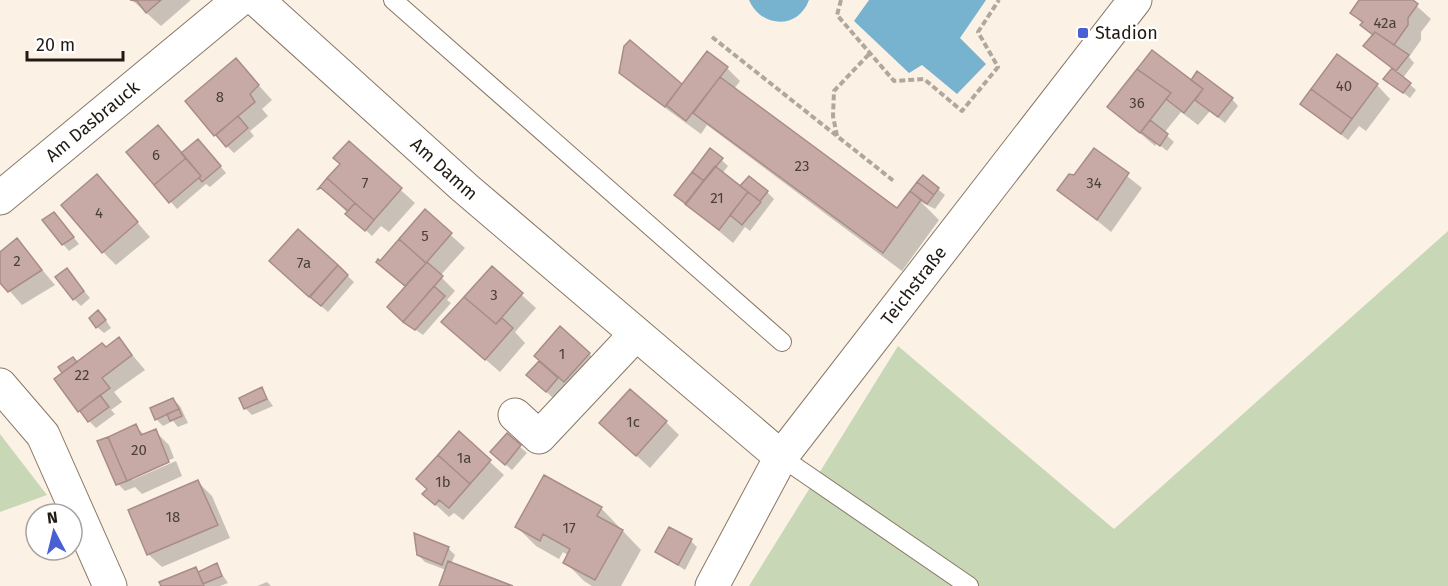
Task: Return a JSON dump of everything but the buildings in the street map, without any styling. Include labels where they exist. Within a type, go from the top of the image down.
[{"type":"street","name":"Am Dasbrauck","points":[[0,198],[239,0]]},
{"type":"street","name":"Am Damm","points":[[257,0],[465,188],[782,457]]},
{"type":"street","name":"Teichstraße","points":[[712,586],[782,457],[1135,0]]},
{"type":"street","points":[[514,415],[539,437],[636,334]]},
{"type":"street","points":[[0,386],[43,435],[110,586]]},
{"type":"lane","points":[[393,0],[782,342]]},
{"type":"lane","points":[[782,457],[969,586]]},
{"type":"path","points":[[841,0],[837,15],[894,81],[924,80],[962,111],[998,67],[978,32],[999,0]]},
{"type":"path","points":[[712,37],[895,182]]},
{"type":"path","points":[[837,136],[833,116],[834,91],[870,53]]},
{"type":"green space","points":[[1448,231],[1448,586],[749,586],[898,346],[1114,529]]},
{"type":"green space","points":[[0,434],[47,495],[0,512]]},
{"type":"water","points":[[749,0],[809,0],[797,17],[779,22],[762,16]]},
{"type":"water","points":[[869,0],[986,0],[960,38],[986,64],[957,94],[922,65],[909,73],[854,21]]},
{"type":"place","name":"Stadion","points":[[1083,33]]}]
